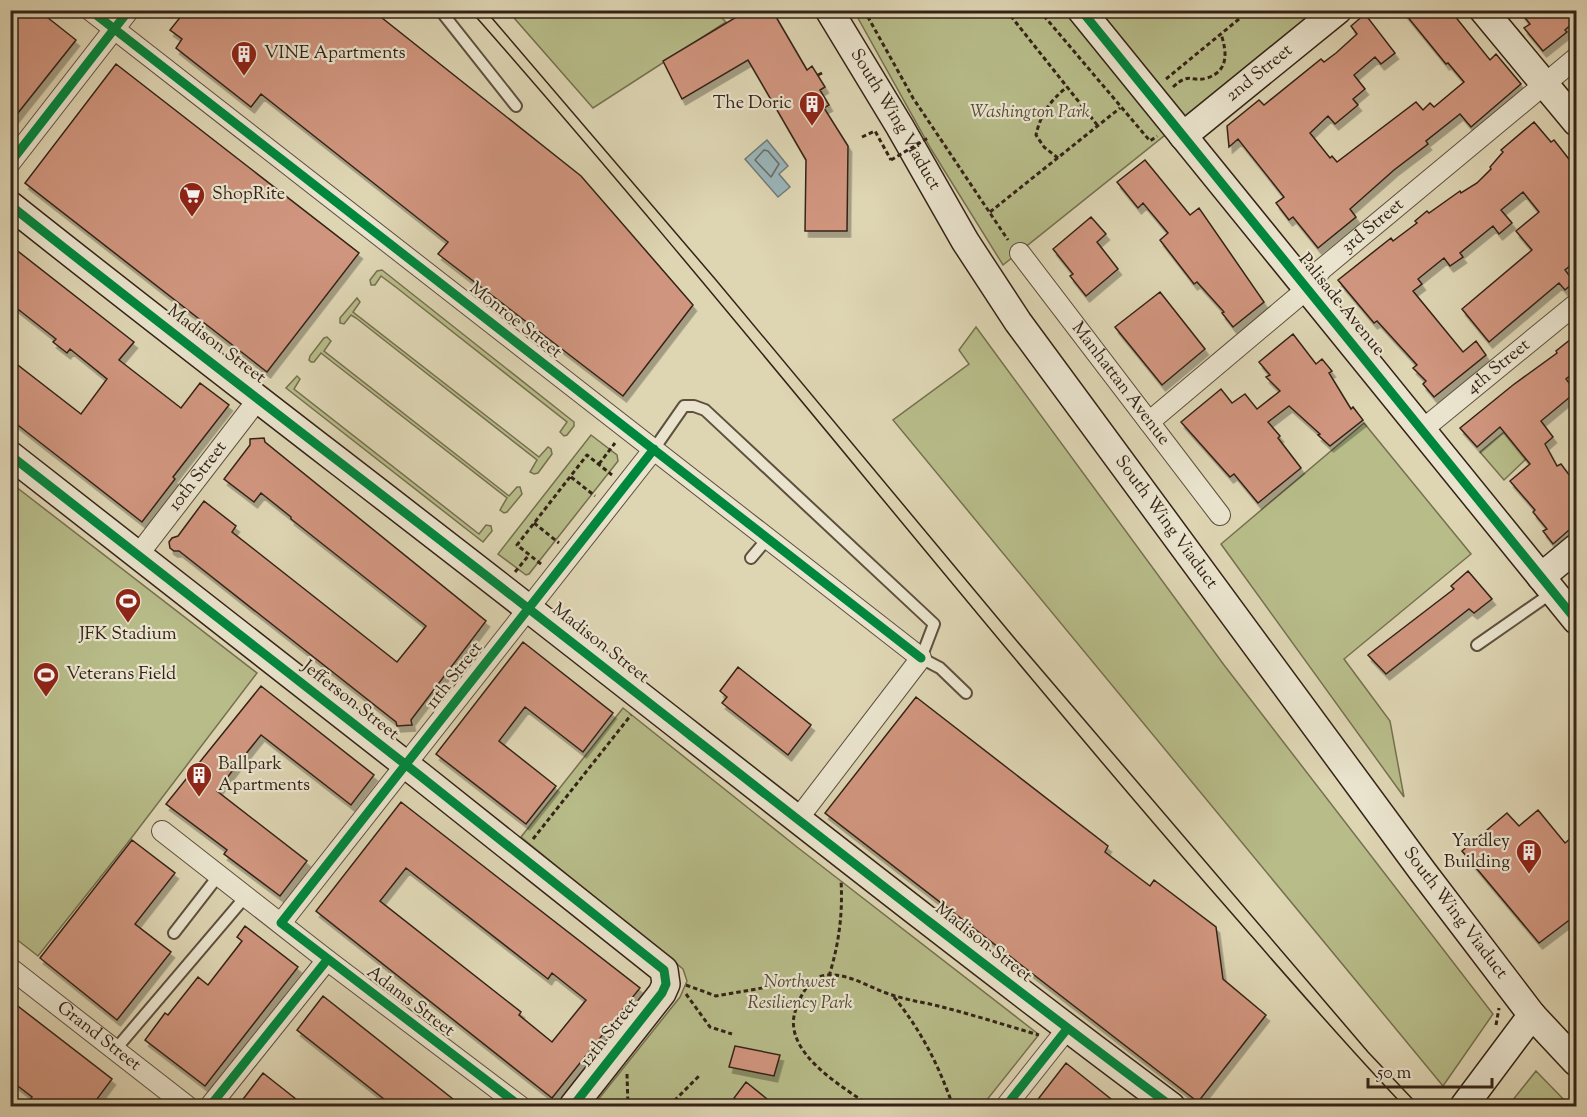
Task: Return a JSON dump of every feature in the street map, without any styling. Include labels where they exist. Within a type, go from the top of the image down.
[{"type":"street","name":"Monroe Street","points":[[90,10],[921,658]]},
{"type":"street","points":[[10,163],[129,10]]},
{"type":"street","name":"South Wing Viaduct","points":[[829,10],[900,127],[965,241],[1018,322],[1423,872],[1532,1015],[1576,1062]]},
{"type":"street","name":"Palisade Avenue","points":[[1081,10],[1170,136],[1307,289],[1576,620]]},
{"type":"street","name":"2nd Street","points":[[1170,136],[1338,10]]},
{"type":"street","points":[[1483,10],[1576,122]]},
{"type":"street","name":"3rd Street","points":[[1149,422],[1307,289],[1323,269],[1576,58]]},
{"type":"street","name":"Madison Street","points":[[10,205],[131,302],[259,398],[797,820],[1171,1107]]},
{"type":"street","name":"Manhattan Avenue","points":[[1014,247],[1220,515]]},
{"type":"street","name":"4th Street","points":[[1422,430],[1576,304]]},
{"type":"street","name":"10th Street","points":[[138,555],[259,398]]},
{"type":"street","name":"11th Street","points":[[281,923],[654,449]]},
{"type":"street","name":"Jefferson Street","points":[[10,455],[406,765],[659,966],[676,982]]},
{"type":"street","points":[[1547,585],[1576,548]]},
{"type":"street","points":[[797,820],[921,658]]},
{"type":"street","name":"Adams Street","points":[[162,831],[520,1107]]},
{"type":"street","points":[[210,1107],[327,960]]},
{"type":"street","name":"Grand Street","points":[[10,968],[187,1107]]},
{"type":"street","name":"12th Street","points":[[573,1107],[662,993],[666,984],[676,982]]},
{"type":"street","points":[[1464,1107],[1532,1015]]},
{"type":"street","points":[[1006,1107],[1067,1029]]},
{"type":"lane","points":[[440,10],[516,106]]},
{"type":"lane","points":[[654,449],[684,406],[694,405],[705,410],[934,624],[921,658],[940,668],[966,693]]},
{"type":"lane","points":[[751,558],[768,538]]},
{"type":"lane","points":[[1477,645],[1547,585]]},
{"type":"lane","points":[[174,933],[219,875]]},
{"type":"lane","points":[[115,1050],[246,896]]},
{"type":"path","points":[[864,10],[913,98],[1014,247]]},
{"type":"path","points":[[1006,10],[1098,126]]},
{"type":"path","points":[[1039,10],[1150,141],[1170,136]]},
{"type":"path","points":[[1166,79],[1250,10]]},
{"type":"path","points":[[1173,87],[1187,77],[1208,78],[1220,69],[1224,64],[1226,52],[1221,34]]},
{"type":"path","points":[[818,75],[824,72]]},
{"type":"path","points":[[1058,158],[1044,147],[1036,135],[1040,119],[1047,106],[1068,87]]},
{"type":"path","points":[[990,212],[1120,108]]},
{"type":"path","points":[[862,137],[875,131],[891,160],[928,138]]},
{"type":"path","points":[[933,145],[941,139]]},
{"type":"path","points":[[599,464],[615,443]]},
{"type":"path","points":[[542,565],[517,545],[587,455],[613,475]]},
{"type":"path","points":[[571,477],[596,497]]},
{"type":"path","points":[[534,524],[559,543]]},
{"type":"path","points":[[513,575],[529,555]]},
{"type":"path","points":[[531,841],[633,713]]},
{"type":"path","points":[[830,976],[841,927],[843,902],[841,878]]},
{"type":"path","points":[[676,982],[716,996],[830,976],[853,980],[892,995],[1041,1035]]},
{"type":"path","points":[[815,979],[798,1004],[794,1018],[794,1032],[797,1041],[818,1067],[870,1107]]},
{"type":"path","points":[[676,982],[710,1027],[732,1034]]},
{"type":"path","points":[[892,995],[913,1021],[929,1047],[953,1107]]},
{"type":"path","points":[[628,1067],[626,1087],[628,1107]]},
{"type":"path","points":[[669,1107],[699,1076]]},
{"type":"green space","points":[[508,11],[715,11],[726,22],[593,108]]},
{"type":"green space","name":"Washington Park","points":[[854,11],[1320,11],[1003,265],[931,149]]},
{"type":"green space","points":[[382,270],[574,422],[574,426],[567,435],[564,436],[560,432],[567,422],[397,288],[381,276],[375,285],[371,285],[370,280],[377,271]]},
{"type":"green space","points":[[357,298],[360,302],[353,312],[539,457],[548,447],[551,449],[552,454],[538,473],[530,472],[537,460],[356,318],[351,315],[344,324],[340,323],[340,318]]},
{"type":"green space","points":[[976,327],[1224,665],[1493,1014],[1443,1086],[893,420],[969,364],[959,350]]},
{"type":"green space","points":[[327,337],[331,341],[324,351],[509,496],[517,487],[520,487],[522,494],[507,512],[500,510],[507,498],[321,353],[314,362],[311,362],[310,356]]},
{"type":"green space","points":[[297,376],[300,379],[294,389],[479,534],[486,525],[491,526],[492,531],[483,542],[286,388]]},
{"type":"green space","points":[[1364,423],[1471,554],[1344,659],[1390,721],[1404,797],[1221,544]]},
{"type":"green space","points":[[1504,432],[1526,459],[1504,480],[1480,452]]},
{"type":"green space","points":[[591,435],[617,455],[618,461],[526,575],[498,554]]},
{"type":"green space","points":[[11,483],[257,673],[38,956],[11,935]]},
{"type":"green space","name":"Northwest Resiliency Park","points":[[623,708],[797,847],[1037,1033],[1037,1037],[982,1106],[593,1106],[680,997],[687,981],[683,969],[521,837]]},
{"type":"green space","points":[[1536,1071],[1570,1106],[1508,1106]]},
{"type":"water","points":[[767,140],[788,166],[779,174],[790,187],[778,197],[745,159]]},
{"type":"building","points":[[10,10],[38,10],[76,40],[10,123]]},
{"type":"building","points":[[186,10],[372,10],[581,176],[693,305],[623,396],[438,254],[448,242],[261,94],[251,107],[176,48],[182,39],[170,30]]},
{"type":"building","name":"The Doric","points":[[748,10],[772,10],[807,70],[812,66],[825,87],[820,90],[829,105],[824,108],[848,146],[847,231],[805,231],[806,160],[748,60],[682,99],[663,61]]},
{"type":"building","points":[[1402,10],[1450,10],[1490,60],[1496,54],[1521,84],[1471,127],[1460,114],[1426,141],[1428,144],[1350,209],[1356,217],[1318,248],[1293,217],[1289,220],[1276,203],[1284,197],[1238,139],[1229,147],[1227,126],[1259,100],[1264,105],[1321,59],[1324,62],[1336,53],[1357,34],[1351,26],[1365,14],[1395,53],[1381,64],[1375,57],[1354,75],[1365,89],[1353,99],[1358,105],[1335,124],[1328,116],[1310,133],[1330,158],[1332,156],[1337,162],[1416,102],[1423,110],[1430,103],[1434,107],[1464,82],[1448,63],[1446,64]]},
{"type":"building","points":[[1519,10],[1576,10],[1576,20],[1565,30],[1567,32],[1543,51],[1524,28],[1530,24]]},
{"type":"building","name":"ShopRite","points":[[116,64],[359,253],[267,372],[25,183]]},
{"type":"building","points":[[1534,122],[1551,142],[1554,140],[1576,168],[1576,261],[1565,270],[1574,282],[1565,290],[1559,283],[1489,342],[1462,309],[1532,250],[1516,231],[1539,212],[1523,192],[1501,210],[1512,223],[1499,234],[1493,226],[1460,253],[1463,257],[1450,266],[1444,258],[1418,279],[1422,284],[1413,291],[1463,352],[1476,341],[1486,355],[1434,397],[1423,384],[1426,381],[1413,368],[1417,365],[1377,321],[1374,323],[1338,280],[1391,238],[1393,241],[1417,223],[1415,221],[1427,211],[1429,213],[1460,191],[1461,193],[1477,183],[1491,169],[1490,167],[1503,152],[1501,150]]},
{"type":"building","points":[[1145,160],[1190,215],[1199,208],[1264,302],[1233,327],[1222,313],[1224,312],[1197,282],[1194,284],[1160,240],[1168,233],[1143,203],[1138,208],[1117,182]]},
{"type":"building","points":[[1091,217],[1106,234],[1097,242],[1118,269],[1086,296],[1070,276],[1073,274],[1053,249]]},
{"type":"building","points":[[10,245],[134,342],[119,360],[181,408],[200,383],[229,405],[173,477],[175,479],[142,522],[10,419],[10,359],[81,414],[107,379],[70,349],[67,353],[53,342],[56,339],[10,303]]},
{"type":"building","points":[[1160,292],[1205,349],[1162,385],[1115,327]]},
{"type":"building","points":[[1293,334],[1316,364],[1322,359],[1332,371],[1329,373],[1351,409],[1353,407],[1363,420],[1330,446],[1289,406],[1268,422],[1301,468],[1258,503],[1234,474],[1230,477],[1181,422],[1221,389],[1232,403],[1245,394],[1257,409],[1280,391],[1266,377],[1270,375],[1259,362]]},
{"type":"building","points":[[1576,335],[1576,371],[1566,379],[1576,392],[1541,421],[1553,437],[1545,444],[1557,466],[1561,464],[1576,484],[1576,524],[1553,544],[1543,531],[1547,529],[1533,512],[1535,510],[1510,481],[1530,464],[1500,427],[1477,447],[1460,428],[1557,353],[1556,351]]},
{"type":"building","points":[[264,438],[265,442],[486,621],[411,720],[412,725],[397,726],[396,722],[179,551],[170,548],[169,542],[178,536],[204,501],[236,526],[232,532],[397,662],[426,626],[261,493],[254,502],[224,479],[250,445],[250,439]]},
{"type":"building","points":[[1468,571],[1492,599],[1474,613],[1469,609],[1386,674],[1368,655],[1454,589],[1451,586]]},
{"type":"building","points":[[523,642],[613,713],[583,752],[525,707],[499,741],[556,786],[526,824],[436,754]]},
{"type":"building","points":[[738,667],[811,725],[788,755],[722,703],[727,697],[720,691]]},
{"type":"building","name":"Ballpark Apartments","points":[[261,686],[374,775],[351,805],[261,735],[236,766],[217,791],[307,861],[280,896],[224,854],[227,850],[166,804]]},
{"type":"building","points":[[916,697],[1108,846],[1105,852],[1150,886],[1154,880],[1216,927],[1223,979],[1266,1015],[1198,1102],[825,813]]},
{"type":"building","points":[[401,802],[640,988],[552,1098],[316,911]],"holes":[[[406,868],[548,979],[552,973],[586,1000],[552,1042],[519,1015],[521,1012],[380,901]]]},
{"type":"building","name":"Yardley Building","points":[[1538,810],[1565,843],[1576,834],[1576,915],[1539,943],[1462,851],[1507,813],[1519,826]]},
{"type":"building","points":[[132,840],[175,873],[135,924],[171,952],[117,1020],[40,958]]},
{"type":"building","points":[[245,926],[298,967],[205,1086],[145,1040],[165,1013],[168,1015],[198,977],[208,985],[242,941],[237,937]]},
{"type":"building","points":[[323,996],[463,1107],[394,1107],[297,1030]]},
{"type":"building","points":[[10,1000],[112,1079],[91,1107],[25,1107],[32,1097],[10,1080]]},
{"type":"building","points":[[735,1046],[780,1055],[774,1076],[729,1067]]},
{"type":"building","points":[[1066,1063],[1121,1107],[1032,1107]]},
{"type":"building","points":[[263,1073],[306,1107],[237,1107]]},
{"type":"building","points":[[746,1082],[777,1107],[745,1107],[734,1098]]},
{"type":"tram line","points":[[470,10],[656,227],[1114,776],[1304,997],[1404,1106]]},
{"type":"tram line","points":[[485,10],[716,280],[1016,640],[1368,1052],[1419,1106]]},
{"type":"cycle path","points":[[90,10],[921,658]]},
{"type":"cycle path","points":[[10,163],[129,10]]},
{"type":"cycle path","points":[[1081,10],[1576,620]]},
{"type":"cycle path","points":[[10,205],[929,921],[1171,1106]]},
{"type":"cycle path","points":[[520,1106],[281,923],[654,449]]},
{"type":"cycle path","points":[[10,455],[664,970],[666,984],[662,993],[573,1106]]},
{"type":"cycle path","points":[[210,1106],[327,960]]},
{"type":"cycle path","points":[[1006,1106],[1067,1029]]},
{"type":"place","name":"VINE Apartments","points":[[244,77]]},
{"type":"place","name":"The Doric","points":[[812,127]]},
{"type":"place","name":"ShopRite","points":[[192,218]]},
{"type":"place","name":"JFK Stadium","points":[[128,624]]},
{"type":"place","name":"Veterans Field","points":[[46,698]]},
{"type":"place","name":"Ballpark Apartments","points":[[199,798]]},
{"type":"place","name":"Yardley Building","points":[[1529,875]]}]
